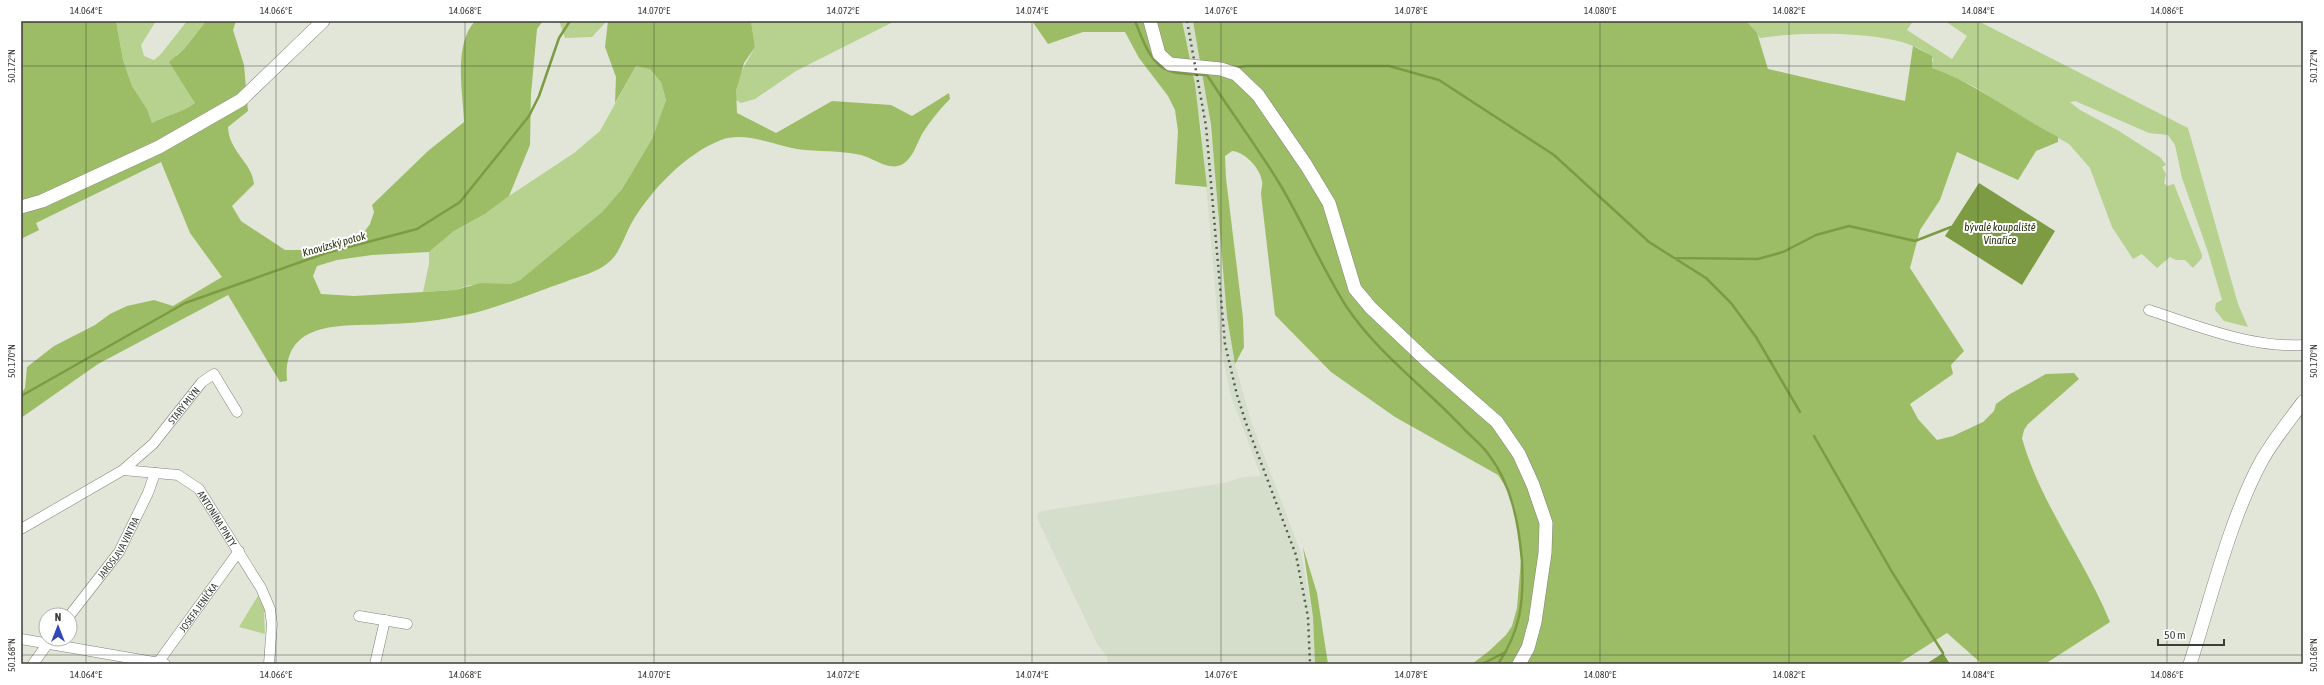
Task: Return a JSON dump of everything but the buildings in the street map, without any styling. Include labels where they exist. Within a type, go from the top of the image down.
[{"type":"street","points":[[21,207],[42,201],[159,147],[241,100],[323,21]]},
{"type":"street","points":[[1150,21],[1159,54],[1170,64],[1221,69],[1236,74],[1258,95],[1306,165],[1329,203],[1355,289],[1371,308],[1428,362],[1497,422],[1519,454],[1533,485],[1546,523],[1545,553],[1535,622],[1528,648],[1519,664]]},
{"type":"street","points":[[2149,310],[2228,335],[2284,346],[2303,345]]},
{"type":"street","name":"STARÝ MLÝN","points":[[123,470],[153,444],[202,382],[214,374],[237,412]]},
{"type":"street","points":[[2190,664],[2236,521],[2252,482],[2274,440],[2303,402]]},
{"type":"street","points":[[21,529],[123,470]]},
{"type":"street","name":"ANTONÍNA PINTY","points":[[123,470],[178,475],[199,489],[261,588],[270,610],[272,624],[269,664]]},
{"type":"street","name":"JAROSLAVA VINTRA","points":[[76,607],[119,552],[148,493],[155,473]]},
{"type":"street","name":"JOSEFA JENÍČKA","points":[[160,664],[239,552]]},
{"type":"street","points":[[359,616],[407,624]]},
{"type":"street","points":[[375,664],[386,620]]},
{"type":"street","points":[[21,639],[38,640]]},
{"type":"street","points":[[33,664],[45,647]]},
{"type":"street","points":[[78,647],[160,664]]},
{"type":"shaded area","points":[[21,21],[116,21],[123,60],[132,86],[147,109],[152,123],[184,110],[195,103],[169,62],[185,48],[206,21],[236,21],[233,30],[244,65],[248,111],[228,127],[229,136],[232,143],[249,169],[254,184],[232,206],[241,221],[285,250],[314,250],[323,246],[349,244],[359,239],[370,224],[374,212],[372,205],[428,151],[464,122],[461,84],[462,56],[468,31],[475,21],[543,21],[537,29],[531,94],[530,145],[509,196],[485,214],[454,231],[429,252],[372,255],[337,260],[317,266],[313,276],[321,294],[354,296],[455,290],[481,283],[510,284],[520,280],[602,212],[622,189],[652,139],[666,100],[661,82],[650,69],[636,66],[615,103],[616,77],[605,47],[608,21],[751,21],[755,47],[744,63],[736,91],[737,113],[776,133],[832,101],[891,105],[912,116],[949,93],[950,99],[935,115],[925,129],[909,158],[903,164],[898,166],[882,164],[853,153],[797,149],[740,137],[721,140],[694,154],[658,187],[639,211],[616,254],[609,262],[599,269],[505,304],[461,316],[425,322],[337,326],[320,330],[306,336],[295,346],[288,360],[287,381],[280,382],[228,295],[98,364],[21,418],[21,394],[25,388],[27,367],[54,346],[95,325],[110,314],[127,306],[154,300],[173,306],[222,277],[190,233],[161,162],[36,223],[39,230],[21,239]]},
{"type":"shaded area","points":[[116,21],[156,21],[141,45],[144,56],[154,60],[161,54],[187,21],[206,21],[185,48],[176,55],[195,103],[184,110],[152,123],[147,109],[132,86],[123,60]]},
{"type":"shaded area","points":[[559,21],[607,21],[592,37],[565,38]]},
{"type":"shaded area","points":[[751,21],[895,21],[796,71],[755,99],[741,103],[736,100],[736,91],[740,74],[755,47]]},
{"type":"shaded area","points":[[1032,21],[1182,21],[1195,84],[1207,187],[1175,184],[1178,131],[1175,110],[1168,96],[1139,58],[1125,32],[1083,32],[1048,44]]},
{"type":"shaded area","points":[[1182,21],[1193,21],[1205,82],[1217,186],[1227,317],[1235,364],[1251,421],[1301,553],[1313,617],[1315,664],[1108,664],[1107,656],[1097,644],[1037,518],[1038,514],[1042,511],[1224,483],[1243,477],[1261,476],[1231,396],[1220,345],[1201,127]]},
{"type":"shaded area","points":[[1193,21],[1746,21],[1757,33],[1768,69],[1905,101],[1913,46],[1932,56],[1932,68],[1965,82],[2058,137],[2058,142],[2036,151],[2018,180],[1957,152],[1940,200],[1920,230],[1910,268],[1964,351],[1951,365],[1953,374],[1910,404],[1918,419],[1937,440],[1953,436],[1983,422],[1994,411],[1996,404],[2010,394],[2046,374],[2074,373],[2079,379],[2028,424],[2024,430],[2022,438],[2039,485],[2100,599],[2110,622],[2045,664],[1982,664],[1947,633],[1898,664],[1472,664],[1506,635],[1512,626],[1517,608],[1521,560],[1515,508],[1509,492],[1498,475],[1395,417],[1331,372],[1275,315],[1261,194],[1261,176],[1255,166],[1247,158],[1242,154],[1232,151],[1225,156],[1226,178],[1243,318],[1244,347],[1235,364],[1227,317],[1211,125]]},
{"type":"shaded area","points":[[1746,21],[1913,21],[1907,30],[1952,59],[1967,36],[1945,21],[1978,21],[2188,128],[2238,304],[2248,327],[2224,321],[2215,310],[2216,303],[2222,300],[2208,252],[2182,178],[2175,145],[2168,135],[2149,133],[2075,101],[2070,102],[2080,110],[2119,131],[2161,158],[2166,165],[2162,167],[2166,174],[2164,183],[2167,186],[2174,184],[2202,255],[2202,258],[2193,268],[2185,260],[2176,260],[2170,257],[2157,268],[2142,254],[2133,259],[2112,227],[2090,168],[2069,144],[2028,121],[1973,86],[1931,68],[1933,59],[1920,49],[1900,42],[1877,37],[1851,35],[1799,34],[1760,38]]},
{"type":"shaded area","points":[[636,66],[650,68],[661,82],[666,100],[652,139],[622,189],[602,212],[520,280],[510,284],[470,285],[455,290],[423,292],[429,264],[429,252],[454,231],[485,214],[509,196],[574,153],[600,131]]},
{"type":"shaded area","points":[[1303,547],[1317,593],[1328,664],[1315,664],[1313,617]]},
{"type":"shaded area","points":[[259,594],[266,612],[264,613],[265,634],[239,627]]},
{"type":"water","name":"bývalé koupaliště Vinařice","points":[[1979,183],[2055,231],[2022,285],[1945,236]]},
{"type":"water","points":[[1943,653],[1950,664],[1926,664]]},
{"type":"waterway","name":"Knovízský potok","points":[[21,396],[185,303],[326,253],[417,229],[460,202],[529,116],[539,96],[559,38],[570,21]]},
{"type":"waterway","points":[[1135,21],[1144,43],[1152,57],[1163,68],[1179,73],[1207,75],[1281,186],[1337,292],[1346,306],[1387,355],[1481,445],[1497,467],[1509,492],[1513,506],[1519,533],[1522,561],[1522,589],[1519,615],[1512,639],[1498,664]]},
{"type":"waterway","points":[[1235,68],[1246,66],[1389,66],[1439,80],[1554,155],[1649,242],[1706,278],[1731,303],[1756,337],[1800,412]]},
{"type":"waterway","points":[[1674,258],[1758,259],[1783,252],[1816,235],[1849,226],[1915,241],[1951,227]]},
{"type":"waterway","points":[[1814,436],[1892,572],[1943,653]]},
{"type":"waterway","points":[[1482,664],[1506,652]]},
{"type":"railway","points":[[1187,21],[1206,126],[1225,344],[1237,395],[1246,423],[1296,555],[1308,617],[1310,664]]}]
